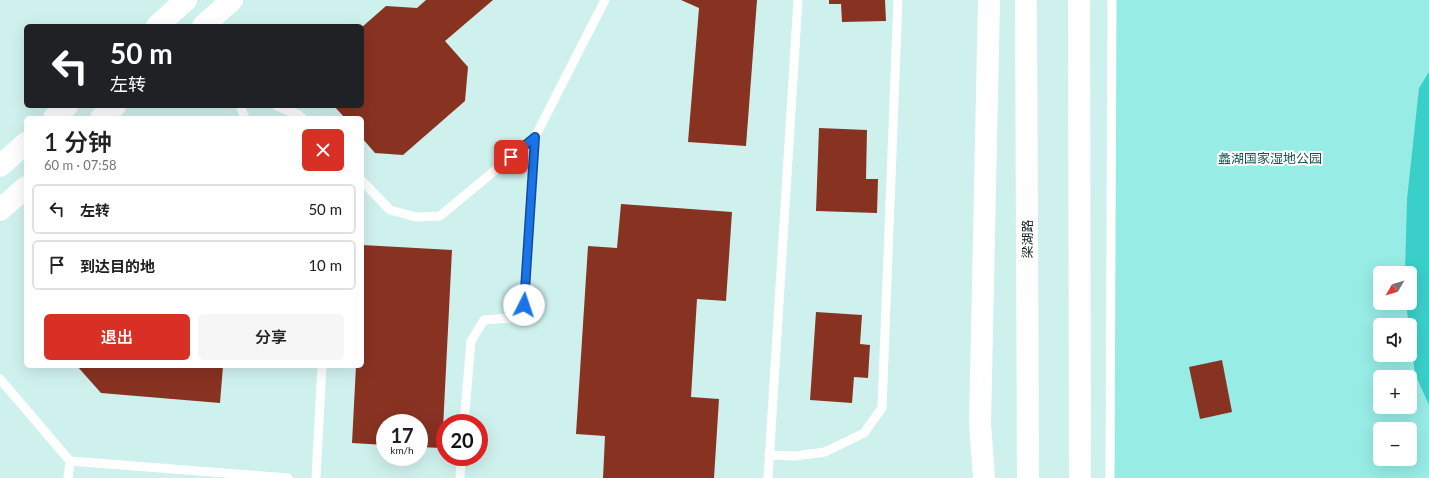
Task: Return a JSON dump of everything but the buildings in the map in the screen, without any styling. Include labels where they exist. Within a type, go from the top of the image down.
[{"type":"main road","points":[[159,24],[186,0]]},
{"type":"main road","points":[[205,24],[232,0]]},
{"type":"main road","points":[[984,478],[980,424],[989,0]]},
{"type":"main road","name":"梁湖路","points":[[1026,0],[1028,478]]},
{"type":"main road","points":[[1079,0],[1080,478]]},
{"type":"main road","points":[[56,116],[65,108]]},
{"type":"main road","points":[[103,116],[112,108]]},
{"type":"main road","points":[[0,166],[24,145]]},
{"type":"main road","points":[[0,210],[24,189]]},
{"type":"lane","points":[[364,187],[390,210],[416,217],[440,216],[535,137],[605,0]]},
{"type":"lane","points":[[768,478],[798,0]]},
{"type":"lane","points":[[770,455],[795,456],[825,452],[864,433],[882,408],[898,0]]},
{"type":"lane","points":[[1110,478],[1112,0]]},
{"type":"lane","points":[[281,108],[300,116]]},
{"type":"lane","points":[[465,414],[471,341],[484,320],[511,318],[524,305],[535,137]]},
{"type":"lane","points":[[316,478],[322,368]]},
{"type":"lane","points":[[0,379],[70,461],[288,478]]},
{"type":"lane","points":[[68,478],[70,461]]},
{"type":"lane","points":[[460,478],[461,466]]},
{"type":"green space","name":"蠡湖国家湿地公园","points":[[1115,0],[1429,0],[1429,478],[1109,478]]},
{"type":"shaded area","points":[[1429,72],[1429,405],[1417,378],[1417,370],[1414,370],[1413,362],[1417,362],[1417,318],[1408,318],[1407,310],[1417,310],[1417,266],[1405,266],[1407,199],[1419,88]]},
{"type":"route","points":[[511,157],[535,137],[524,305]]}]
